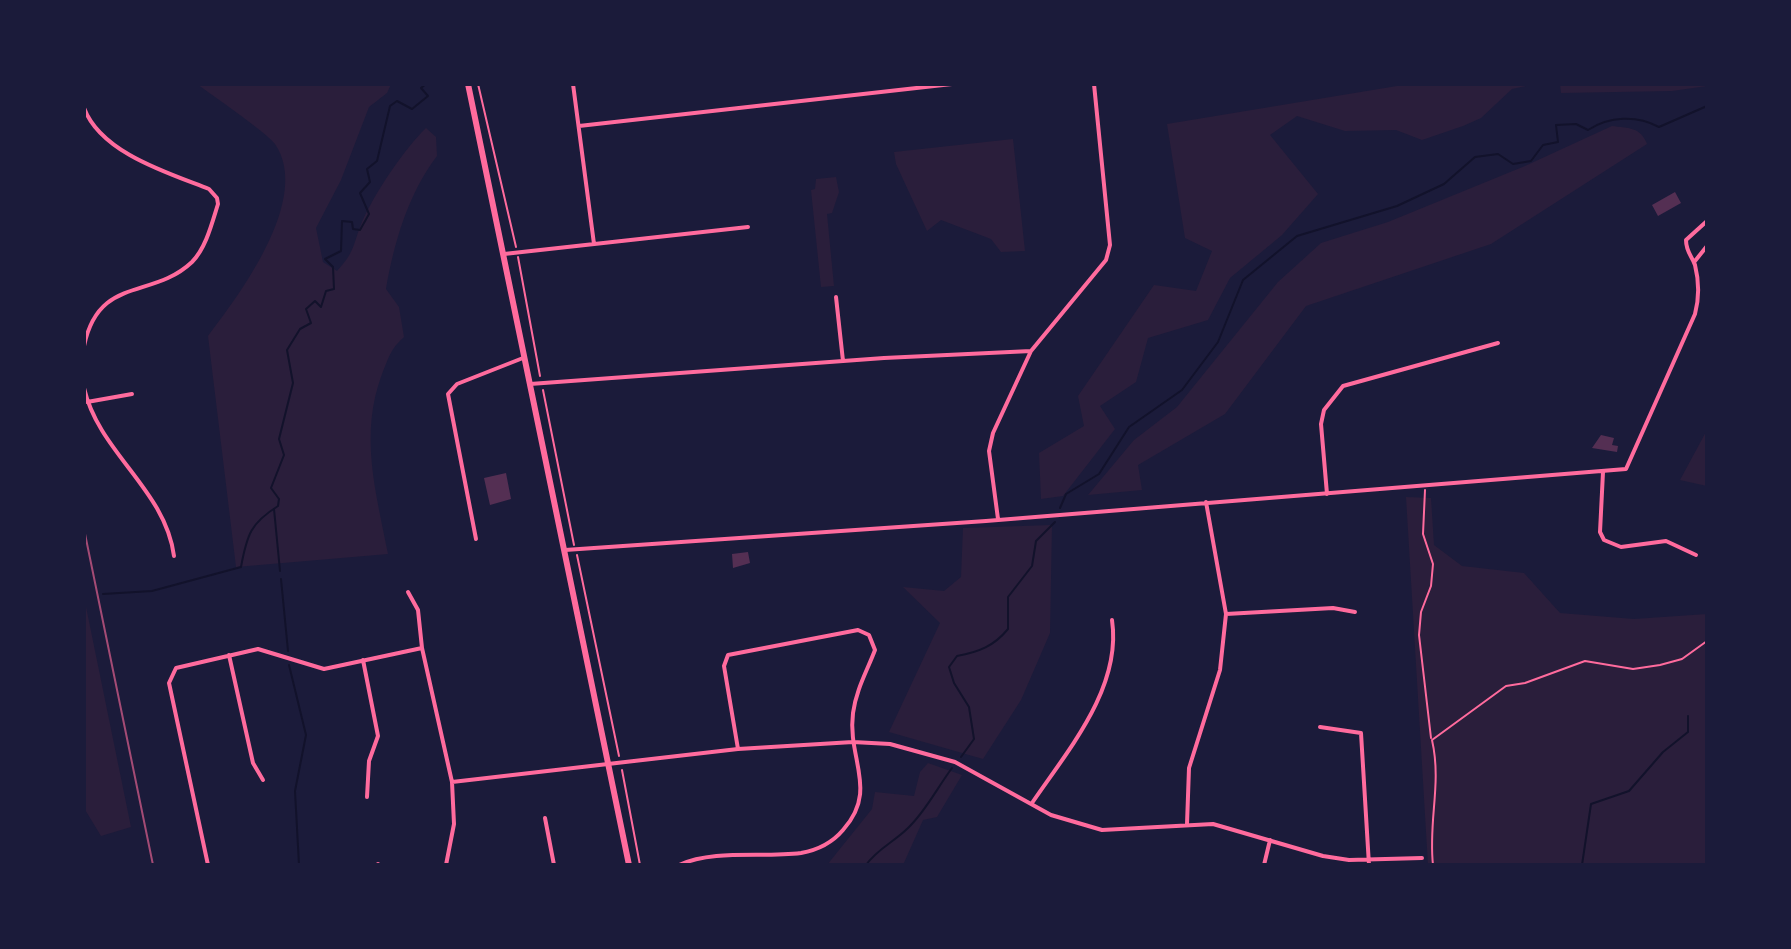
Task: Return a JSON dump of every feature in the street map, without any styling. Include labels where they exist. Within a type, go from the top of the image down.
[{"type":"main road","points":[[468,84],[629,865]]},
{"type":"street","points":[[573,84],[594,244]]},
{"type":"street","points":[[579,126],[952,84]]},
{"type":"street","points":[[998,519],[990,442],[1031,351],[1106,260],[1110,245],[1094,84]]},
{"type":"street","points":[[84,108],[95,128],[107,138],[137,158],[209,189],[218,204],[204,244],[190,263],[112,298],[92,318],[84,346]]},
{"type":"street","points":[[565,550],[1426,487],[1626,469],[1695,314],[1699,300],[1695,261],[1686,249],[1686,240],[1707,221]]},
{"type":"street","points":[[503,254],[748,227]]},
{"type":"street","points":[[1695,261],[1707,246]]},
{"type":"street","points":[[836,297],[843,361]]},
{"type":"street","points":[[1327,494],[1321,424],[1324,410],[1343,386],[1498,343]]},
{"type":"street","points":[[530,384],[1031,351]]},
{"type":"street","points":[[476,539],[448,394],[457,384],[525,357]]},
{"type":"street","points":[[84,388],[99,430],[160,510],[174,556]]},
{"type":"street","points":[[87,402],[132,394]]},
{"type":"street","points":[[1603,472],[1600,532],[1604,540],[1621,547],[1666,541],[1696,555]]},
{"type":"street","points":[[1187,824],[1189,768],[1220,670],[1226,614],[1206,502]]},
{"type":"street","points":[[408,592],[418,610],[422,648],[452,782],[454,824],[446,865]]},
{"type":"street","points":[[1226,614],[1333,608],[1355,612]]},
{"type":"street","points":[[1032,803],[1095,704],[1112,653],[1112,620]]},
{"type":"street","points":[[679,865],[699,858],[804,852],[830,844],[858,811],[862,794],[852,716],[857,690],[875,650],[869,635],[858,630],[728,655],[724,666],[738,749]]},
{"type":"street","points":[[208,865],[169,683],[172,671],[182,664],[258,649],[324,669],[422,648]]},
{"type":"street","points":[[229,655],[253,763],[263,780]]},
{"type":"street","points":[[363,660],[378,736],[369,761],[367,797]]},
{"type":"street","points":[[1320,727],[1361,733],[1369,862]]},
{"type":"street","points":[[452,782],[738,749],[853,742],[890,744],[977,771],[1051,815],[1109,832],[1213,824],[1323,856],[1369,862],[1422,858]]},
{"type":"street","points":[[545,818],[554,865]]},
{"type":"street","points":[[1264,865],[1270,840]]},
{"type":"path","points":[[478,84],[516,247]]},
{"type":"path","points":[[519,262],[540,375]]},
{"type":"path","points":[[544,392],[573,540]]},
{"type":"path","points":[[1426,487],[1423,534],[1433,564],[1431,586],[1421,612],[1419,635],[1427,725],[1438,783],[1431,829],[1433,865]]},
{"type":"path","points":[[579,562],[618,749]]},
{"type":"path","points":[[1432,740],[1506,686],[1525,683],[1585,661],[1633,669],[1660,665],[1682,659],[1707,641]]},
{"type":"path","points":[[623,775],[640,865]]},
{"type":"shaded area","points":[[197,84],[391,84],[387,93],[369,107],[341,180],[316,228],[323,262],[337,271],[350,253],[374,198],[400,159],[426,128],[436,137],[437,156],[410,203],[393,254],[386,289],[399,307],[404,337],[386,363],[375,397],[372,419],[372,464],[388,554],[236,567],[208,336],[237,296],[267,244],[285,191],[284,166],[270,138]]},
{"type":"shaded area","points":[[1409,84],[1535,84],[1512,89],[1481,118],[1422,140],[1396,130],[1345,131],[1297,116],[1270,135],[1318,194],[1282,235],[1230,278],[1208,320],[1148,338],[1136,382],[1100,406],[1115,429],[1063,496],[1041,499],[1039,453],[1084,426],[1078,396],[1154,285],[1196,291],[1212,251],[1185,238],[1167,124]]},
{"type":"shaded area","points":[[1560,84],[1707,86],[1672,91],[1561,93]]},
{"type":"shaded area","points":[[1612,126],[1638,131],[1647,144],[1491,244],[1306,306],[1225,414],[1138,465],[1142,490],[1088,495],[1134,440],[1177,407],[1278,282],[1321,243],[1388,222],[1525,166]]},
{"type":"shaded area","points":[[1013,139],[1025,251],[1001,252],[991,239],[941,220],[927,231],[896,164],[894,152]]},
{"type":"shaded area","points":[[836,177],[839,192],[832,213],[827,214],[834,286],[821,287],[811,190],[815,189],[816,179]]},
{"type":"shaded area","points":[[1707,430],[1707,486],[1680,480]]},
{"type":"shaded area","points":[[1406,497],[1431,498],[1434,545],[1462,566],[1524,573],[1560,613],[1634,619],[1707,614],[1707,865],[1428,865]]},
{"type":"shaded area","points":[[1052,525],[1050,633],[1021,700],[983,759],[889,732],[940,623],[903,587],[944,591],[961,577],[963,528]]},
{"type":"shaded area","points":[[84,597],[131,827],[101,836],[84,808]]},
{"type":"shaded area","points":[[928,763],[962,775],[937,817],[923,820],[903,865],[827,865],[872,809],[875,792],[914,796],[920,772]]},
{"type":"building","points":[[1675,192],[1681,203],[1658,216],[1652,205]]},
{"type":"building","points":[[1601,435],[1614,438],[1612,445],[1618,446],[1617,452],[1592,448]]},
{"type":"building","points":[[506,473],[511,499],[490,505],[484,478]]},
{"type":"building","points":[[748,552],[750,563],[733,568],[732,554]]},
{"type":"waterway","points":[[103,594],[152,591],[241,567],[252,530],[278,506],[279,499],[271,488],[284,455],[279,439],[293,383],[287,350],[300,329],[311,323],[306,309],[315,301],[321,307],[326,291],[334,289],[333,267],[325,259],[341,251],[342,221],[352,222],[353,229],[360,230],[369,214],[360,193],[370,182],[367,169],[377,161],[390,106],[397,101],[412,109],[428,96],[421,88],[426,84]]},
{"type":"waterway","points":[[1060,508],[1066,494],[1099,474],[1129,427],[1182,390],[1218,342],[1243,280],[1297,236],[1397,206],[1444,184],[1475,157],[1498,154],[1513,164],[1531,161],[1543,145],[1558,142],[1556,125],[1576,124],[1588,130],[1605,122],[1632,119],[1659,127],[1707,106]]},
{"type":"waterway","points":[[274,509],[280,571]]},
{"type":"waterway","points":[[961,757],[974,739],[969,707],[954,683],[949,667],[957,656],[986,647],[1008,629],[1008,597],[1032,566],[1036,541],[1055,522]]},
{"type":"waterway","points":[[281,579],[288,651]]},
{"type":"waterway","points":[[289,665],[306,735],[295,791],[299,865]]},
{"type":"waterway","points":[[1582,865],[1591,804],[1629,791],[1663,752],[1688,732],[1688,716]]},
{"type":"waterway","points":[[866,865],[914,821],[952,768]]},
{"type":"railway","points":[[84,529],[153,865]]}]
